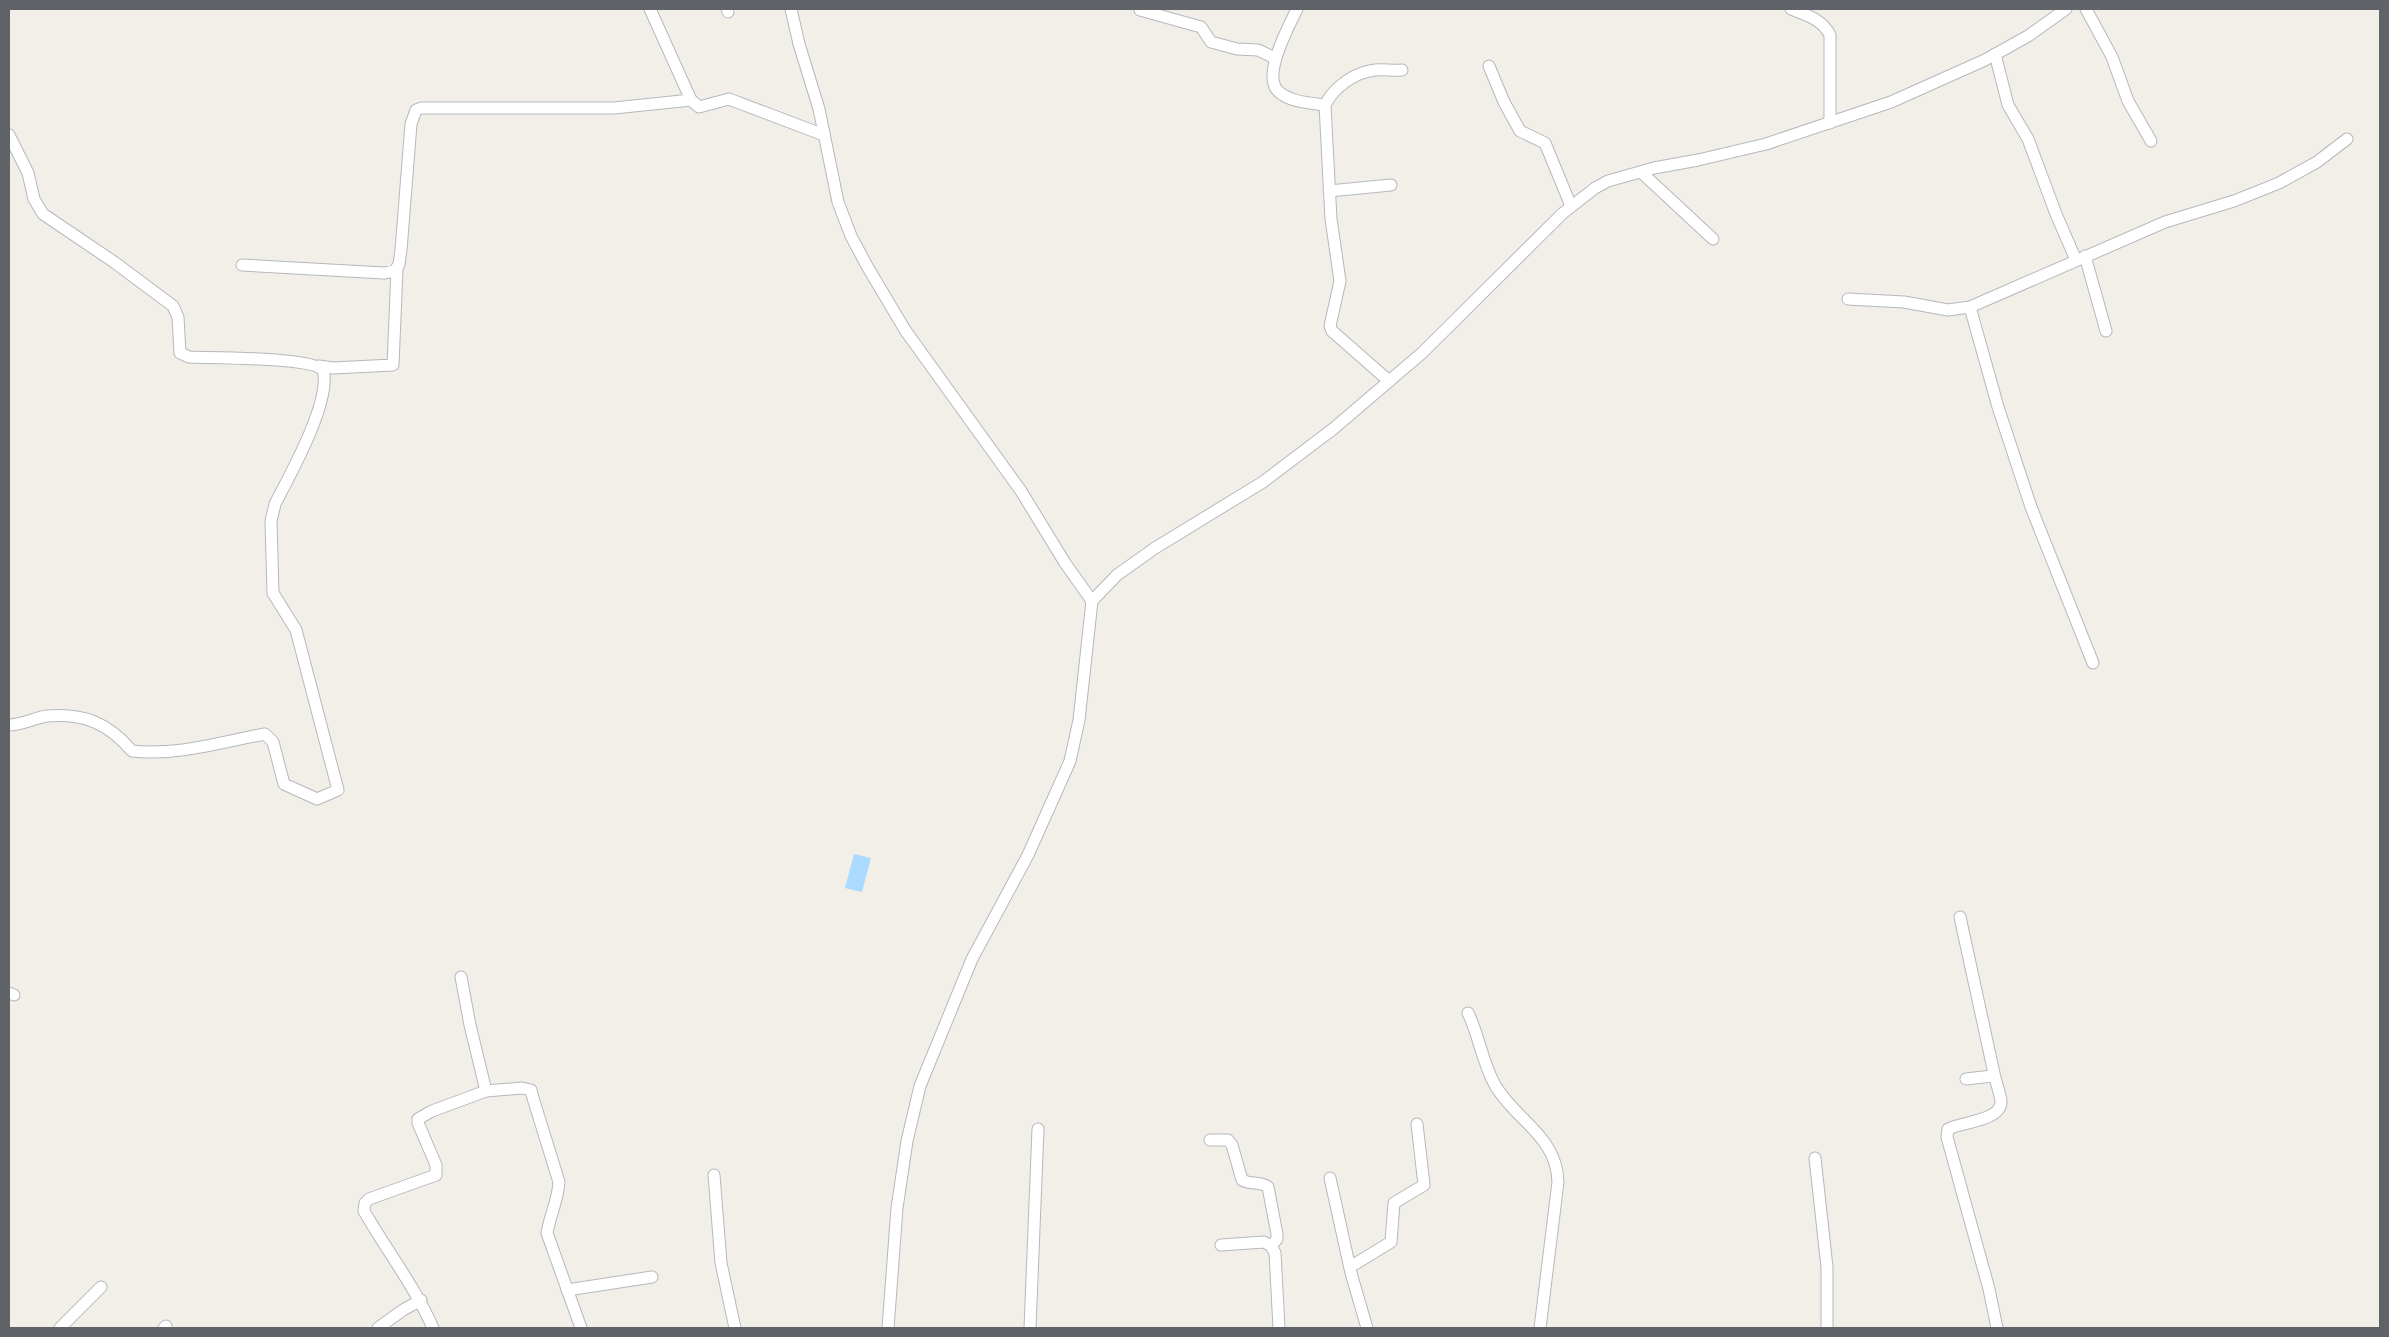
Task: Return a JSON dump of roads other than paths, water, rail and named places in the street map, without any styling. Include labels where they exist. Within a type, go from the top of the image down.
[{"type":"street","points":[[650,9],[691,100],[699,106],[729,99],[824,135]]},
{"type":"street","points":[[791,9],[799,44],[814,90],[838,202],[851,236],[906,330],[1021,491],[1065,564],[1092,601]]},
{"type":"street","points":[[1297,9],[1275,58],[1273,80],[1276,89],[1300,101],[1325,105]]},
{"type":"street","points":[[1790,9],[1804,11],[1824,25],[1830,35],[1830,123]]},
{"type":"street","points":[[888,1328],[897,1208],[906,1141],[920,1086],[972,960],[1028,854],[1070,761],[1079,720],[1092,601],[1117,575],[1155,548],[1263,482],[1297,458],[1422,353],[1571,206],[1595,188],[1608,181],[1641,172],[1766,144],[1891,102],[1995,54],[2028,36],[2066,9]]},
{"type":"street","points":[[2086,9],[2112,57],[2128,102],[2151,141]]},
{"type":"street","points":[[1140,10],[1201,27],[1212,42],[1238,49],[1258,50],[1275,58]]},
{"type":"street","points":[[1995,54],[2008,105],[2028,139],[2056,214],[2081,258],[2106,331]]},
{"type":"street","points":[[1488,66],[1504,102],[1520,131],[1545,143],[1571,206]]},
{"type":"street","points":[[1389,381],[1332,331],[1330,326],[1340,281],[1329,191],[1325,105],[1335,90],[1363,73],[1375,70],[1402,70]]},
{"type":"street","points":[[9,134],[28,173],[34,199],[43,214],[114,262],[173,306],[178,316],[180,354],[189,357],[269,360],[334,368],[393,365],[397,269],[401,250],[410,132],[412,117],[416,110],[432,107],[614,108],[691,100]]},
{"type":"street","points":[[1848,299],[1904,302],[1948,310],[1970,307],[2165,222],[2234,201],[2279,183],[2317,162],[2347,139]]},
{"type":"street","points":[[1641,172],[1713,239]]},
{"type":"street","points":[[1329,191],[1392,185]]},
{"type":"street","points":[[242,265],[384,273],[397,269]]},
{"type":"street","points":[[1970,307],[1998,407],[2031,507],[2093,663]]},
{"type":"street","points":[[9,725],[46,716],[84,718],[99,723],[118,735],[132,751],[156,753],[210,746],[265,734],[272,742],[284,784],[317,799],[338,790],[296,630],[273,593],[272,514],[319,409],[324,375],[319,366]]},
{"type":"street","points":[[1960,917],[2001,1101],[2000,1107],[1995,1114],[1972,1123],[1955,1125],[1948,1129],[1947,1137],[1997,1328]]},
{"type":"street","points":[[461,977],[486,1091]]},
{"type":"street","points":[[1468,1012],[1475,1026],[1494,1084],[1507,1102],[1519,1112],[1543,1141],[1552,1153],[1558,1166],[1558,1182],[1540,1328]]},
{"type":"street","points":[[1966,1079],[1992,1076],[1995,1078]]},
{"type":"street","points":[[433,1328],[421,1300],[364,1212],[365,1202],[369,1198],[436,1175],[436,1165],[418,1119],[432,1111],[486,1091],[522,1088],[531,1090],[559,1182],[558,1194],[549,1217],[547,1233],[581,1328]]},
{"type":"street","points":[[1350,1267],[1392,1242],[1394,1203],[1424,1184],[1417,1124]]},
{"type":"street","points":[[1030,1328],[1038,1129]]},
{"type":"street","points":[[1210,1140],[1228,1140],[1232,1145],[1242,1180],[1247,1183],[1263,1183],[1268,1187],[1277,1234],[1277,1239],[1271,1246]]},
{"type":"street","points":[[1815,1158],[1827,1267],[1827,1328]]},
{"type":"street","points":[[714,1175],[721,1263],[735,1328]]},
{"type":"street","points":[[1330,1178],[1350,1267],[1368,1328]]},
{"type":"street","points":[[1221,1245],[1264,1242],[1271,1246],[1275,1253],[1278,1328]]},
{"type":"street","points":[[567,1290],[652,1278]]},
{"type":"street","points":[[60,1328],[101,1287]]},
{"type":"street","points":[[378,1328],[421,1300]]},
{"type":"water","points":[[854,854],[871,858],[862,892],[845,888]]}]
